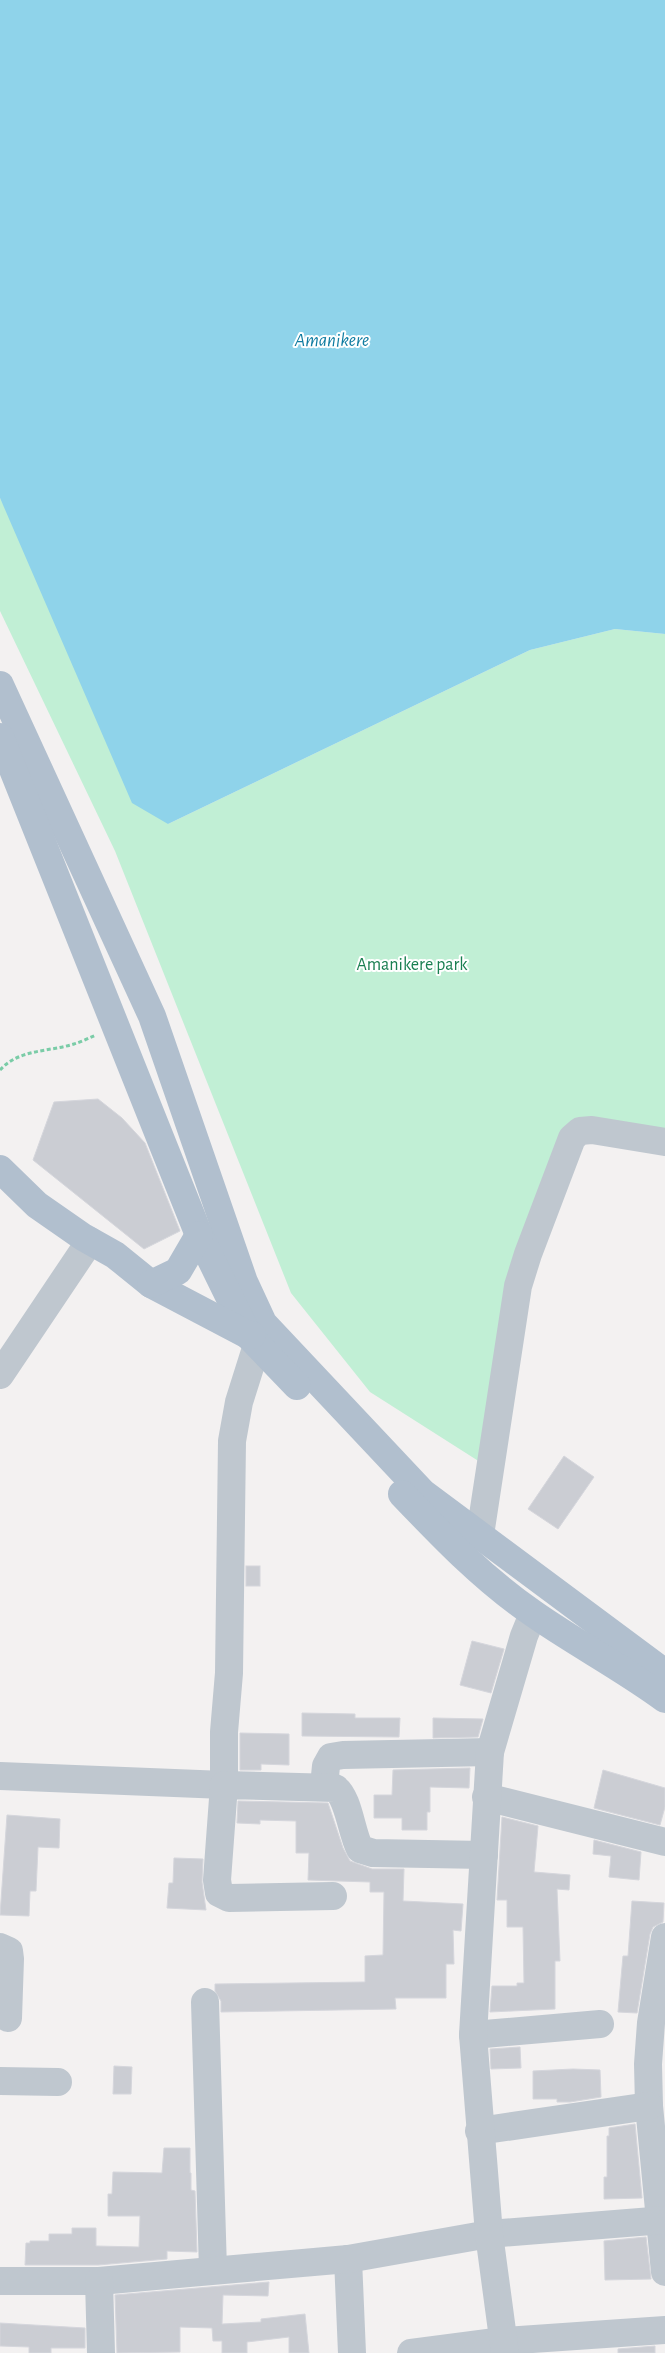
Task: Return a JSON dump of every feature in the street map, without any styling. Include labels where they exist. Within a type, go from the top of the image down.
[{"type":"main road","points":[[0,685],[152,1016],[244,1282],[263,1322],[259,1338]]},
{"type":"main road","points":[[0,737],[199,1235],[259,1338],[466,1560],[533,1614],[631,1674],[665,1699]]},
{"type":"main road","points":[[0,1170],[37,1206],[115,1255],[151,1284],[259,1338],[423,1493],[665,1673]]},
{"type":"main road","points":[[151,1284],[178,1271],[199,1235]]},
{"type":"street","points":[[480,1535],[518,1286],[572,1138],[580,1131],[592,1130],[665,1142]]},
{"type":"street","points":[[0,1375],[90,1241]]},
{"type":"street","points":[[259,1338],[239,1402],[232,1442],[229,1673],[224,1732],[224,1785],[217,1880],[219,1893],[229,1898],[333,1896]]},
{"type":"street","points":[[504,2347],[489,2234],[473,2035],[490,1752],[524,1636],[533,1614]]},
{"type":"street","points":[[324,1786],[326,1766],[331,1757],[343,1754],[490,1752]]},
{"type":"street","points":[[0,1776],[224,1785],[324,1786],[335,1788],[342,1793],[355,1839],[360,1849],[373,1853],[484,1855]]},
{"type":"street","points":[[486,1797],[665,1842]]},
{"type":"street","points":[[665,1937],[651,2023],[648,2064],[649,2106],[662,2220],[665,2272]]},
{"type":"street","points":[[0,1947],[9,1951],[10,1958],[8,2018]]},
{"type":"street","points":[[204,2002],[213,2270]]},
{"type":"street","points":[[473,2035],[600,2024]]},
{"type":"street","points":[[0,2081],[58,2082]]},
{"type":"street","points":[[480,2131],[649,2106]]},
{"type":"street","points":[[0,2281],[98,2281],[348,2258],[489,2234],[662,2220]]},
{"type":"street","points":[[348,2258],[352,2353]]},
{"type":"street","points":[[98,2281],[101,2353]]},
{"type":"street","points":[[411,2353],[504,2347],[665,2330]]},
{"type":"path","points":[[0,1070],[9,1060],[25,1054],[75,1044],[116,1026]]},
{"type":"green space","name":"Amanikere park","points":[[0,498],[168,824],[530,650],[615,629],[665,634],[665,1144],[579,1129],[534,1204],[502,1476],[370,1392],[291,1293],[115,851],[0,611]]},
{"type":"water","name":"Amanikere","points":[[0,0],[665,0],[665,634],[615,629],[530,650],[168,824],[132,803],[0,498]]},
{"type":"building","points":[[98,1099],[122,1118],[145,1143],[180,1231],[144,1249],[33,1160],[54,1102]]},
{"type":"building","points":[[564,1456],[594,1477],[558,1529],[528,1509]]},
{"type":"building","points":[[246,1566],[260,1566],[260,1586],[246,1586]]},
{"type":"building","points":[[472,1641],[504,1649],[491,1693],[460,1685]]},
{"type":"building","points":[[302,1713],[355,1714],[355,1718],[400,1718],[399,1737],[302,1736]]},
{"type":"building","points":[[433,1718],[483,1719],[478,1737],[433,1738]]},
{"type":"building","points":[[240,1733],[289,1734],[289,1765],[261,1764],[261,1770],[240,1770]]},
{"type":"building","points":[[470,1768],[469,1788],[430,1787],[430,1812],[427,1812],[427,1830],[402,1830],[402,1818],[374,1818],[374,1795],[392,1795],[393,1770]]},
{"type":"building","points":[[603,1770],[665,1788],[665,1807],[660,1825],[594,1808]]},
{"type":"building","points":[[238,1801],[328,1803],[343,1848],[350,1861],[372,1869],[404,1869],[403,1901],[463,1904],[461,1931],[453,1930],[454,1964],[446,1964],[446,1998],[395,1998],[396,2009],[221,2012],[221,2001],[215,1991],[215,1984],[365,1982],[365,1956],[383,1955],[384,1892],[370,1892],[370,1882],[308,1880],[309,1853],[296,1853],[296,1821],[260,1820],[260,1824],[237,1823]]},
{"type":"building","points":[[7,1815],[60,1819],[59,1848],[38,1847],[36,1891],[30,1891],[29,1916],[0,1915]]},
{"type":"building","points":[[502,1817],[538,1826],[534,1872],[570,1875],[569,1890],[557,1889],[560,1961],[555,1961],[555,2009],[490,2012],[492,1986],[517,1986],[517,1983],[524,1983],[523,1927],[507,1927],[507,1900],[497,1900]]},
{"type":"building","points":[[594,1840],[641,1852],[639,1880],[609,1877],[611,1856],[593,1854]]},
{"type":"building","points":[[174,1858],[203,1859],[202,1882],[206,1910],[167,1908],[169,1883],[173,1883]]},
{"type":"building","points":[[632,1901],[664,1903],[663,1922],[653,1927],[650,1934],[637,2013],[618,2012],[623,1956],[628,1956]]},
{"type":"building","points":[[520,2047],[521,2068],[491,2069],[490,2049]]},
{"type":"building","points":[[114,2066],[132,2067],[131,2094],[113,2094]]},
{"type":"building","points":[[600,2070],[601,2097],[570,2102],[557,2102],[557,2099],[533,2099],[533,2071]]},
{"type":"building","points":[[635,2124],[642,2198],[604,2199],[604,2177],[607,2177],[607,2136],[609,2136],[609,2128]]},
{"type":"building","points":[[164,2148],[190,2148],[191,2190],[195,2191],[197,2252],[167,2251],[167,2259],[98,2265],[25,2265],[26,2243],[30,2243],[30,2241],[49,2241],[49,2234],[72,2234],[72,2228],[96,2228],[96,2246],[139,2247],[140,2216],[108,2216],[108,2194],[112,2194],[113,2172],[162,2173]]},
{"type":"building","points":[[646,2237],[651,2279],[605,2280],[604,2241]]},
{"type":"building","points":[[269,2282],[268,2296],[223,2295],[222,2324],[261,2322],[261,2319],[305,2314],[309,2353],[289,2353],[289,2337],[247,2342],[247,2353],[222,2353],[222,2341],[213,2341],[212,2328],[180,2327],[180,2352],[117,2353],[115,2295]]},
{"type":"building","points":[[0,2323],[85,2328],[85,2348],[51,2348],[51,2353],[29,2353],[29,2347],[0,2346]]},
{"type":"building","points":[[655,2346],[655,2353],[618,2353],[618,2349]]}]
